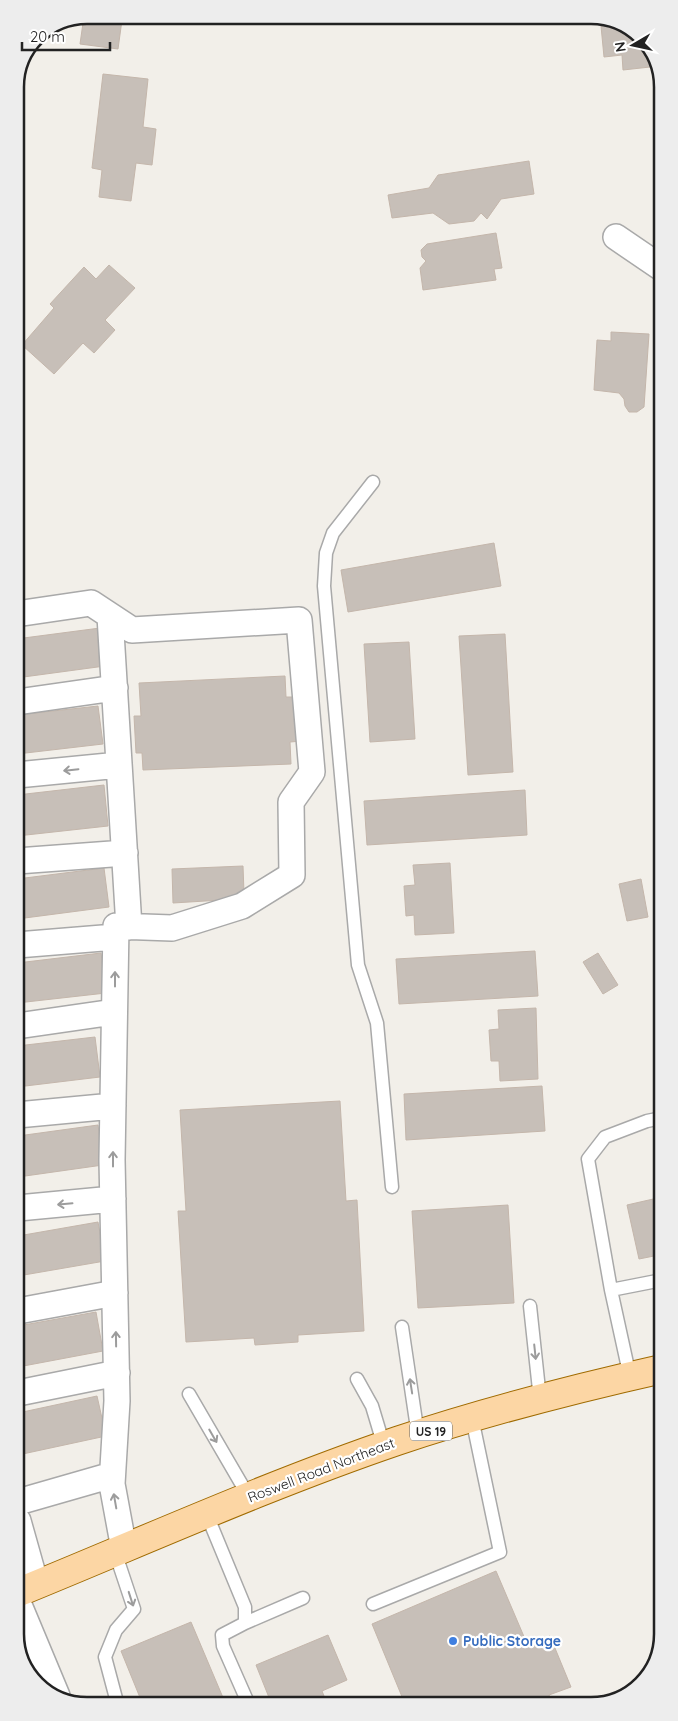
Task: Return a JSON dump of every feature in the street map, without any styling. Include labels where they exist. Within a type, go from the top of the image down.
[{"type":"main road","name":"Roswell Road Northeast","points":[[24,1594],[119,1551],[249,1497],[384,1446],[540,1399],[654,1372]]},
{"type":"street","points":[[616,237],[654,263]]},
{"type":"street","points":[[24,613],[91,603],[132,630],[299,620],[312,772],[291,802],[292,875],[242,906],[172,928],[122,932],[24,945]]},
{"type":"street","points":[[110,616],[125,853],[122,932],[114,1012],[113,1106],[117,1401],[112,1484],[119,1551]]},
{"type":"street","points":[[24,701],[114,688]]},
{"type":"street","points":[[24,775],[119,765]]},
{"type":"street","points":[[24,860],[125,853]]},
{"type":"street","points":[[24,1025],[114,1012]]},
{"type":"street","points":[[24,1114],[113,1106]]},
{"type":"street","points":[[24,1207],[113,1199]]},
{"type":"street","points":[[24,1309],[115,1294]]},
{"type":"street","points":[[24,1392],[117,1373]]},
{"type":"street","points":[[24,1500],[112,1475]]},
{"type":"street","points":[[24,1594],[54,1688]]},
{"type":"lane","points":[[373,482],[333,534],[326,553],[324,586],[358,964],[377,1023],[392,1187]]},
{"type":"lane","points":[[630,1377],[611,1290],[588,1159],[605,1137],[654,1120]]},
{"type":"lane","points":[[611,1290],[654,1282]]},
{"type":"lane","points":[[530,1306],[540,1399]]},
{"type":"lane","points":[[402,1327],[418,1435]]},
{"type":"lane","points":[[357,1378],[372,1406],[384,1446]]},
{"type":"lane","points":[[189,1394],[249,1497]]},
{"type":"lane","points":[[373,1604],[500,1552],[472,1418]]},
{"type":"lane","points":[[207,1515],[245,1607],[245,1623]]},
{"type":"lane","points":[[116,1697],[105,1657],[116,1630],[134,1609],[119,1551]]},
{"type":"lane","points":[[245,1697],[223,1646],[222,1635],[303,1598]]},
{"type":"building","points":[[83,24],[121,24],[118,49],[80,44]]},
{"type":"building","points":[[605,25],[623,32],[630,37],[644,52],[651,67],[623,70],[622,55],[604,57],[601,26]]},
{"type":"building","points":[[103,74],[148,79],[143,127],[156,129],[152,165],[136,163],[131,201],[99,197],[102,170],[92,168]]},
{"type":"building","points":[[529,161],[534,194],[501,199],[487,219],[481,213],[474,221],[449,224],[433,213],[392,218],[388,195],[429,188],[438,175]]},
{"type":"building","points":[[496,233],[502,268],[494,269],[496,280],[423,290],[420,268],[426,261],[422,257],[421,250],[427,244]]},
{"type":"building","points":[[109,265],[135,288],[105,320],[115,330],[94,353],[83,343],[54,374],[24,347],[24,343],[54,308],[50,304],[84,267],[96,279]]},
{"type":"building","points":[[611,332],[649,334],[644,407],[637,412],[629,412],[625,406],[624,399],[619,393],[594,390],[597,340],[611,341]]},
{"type":"building","points":[[494,543],[501,586],[348,612],[341,570]]},
{"type":"building","points":[[100,628],[105,666],[24,677],[24,638]]},
{"type":"building","points":[[505,634],[513,772],[468,775],[459,636]]},
{"type":"building","points":[[409,642],[415,739],[370,742],[364,644]]},
{"type":"building","points":[[285,676],[286,697],[300,697],[302,741],[290,742],[291,764],[143,770],[142,753],[136,753],[134,716],[141,716],[139,683]]},
{"type":"building","points":[[98,706],[103,744],[24,753],[24,714]]},
{"type":"building","points":[[104,785],[108,826],[24,835],[24,794]]},
{"type":"building","points":[[525,790],[527,835],[367,845],[364,801]]},
{"type":"building","points":[[450,863],[454,933],[415,935],[414,915],[406,916],[404,886],[415,885],[413,865]]},
{"type":"building","points":[[243,866],[244,893],[238,899],[173,903],[172,869]]},
{"type":"building","points":[[104,868],[109,907],[24,918],[24,878]]},
{"type":"building","points":[[641,879],[648,917],[627,921],[619,884]]},
{"type":"building","points":[[535,951],[538,996],[399,1004],[396,959]]},
{"type":"building","points":[[101,953],[106,993],[24,1002],[24,962]]},
{"type":"building","points":[[598,953],[618,985],[603,994],[583,962]]},
{"type":"building","points":[[536,1008],[538,1079],[500,1081],[499,1061],[491,1061],[489,1030],[499,1029],[498,1010]]},
{"type":"building","points":[[95,1037],[100,1077],[24,1086],[24,1045]]},
{"type":"building","points":[[542,1086],[545,1131],[406,1140],[404,1094]]},
{"type":"building","points":[[340,1101],[346,1201],[357,1200],[364,1331],[298,1335],[298,1342],[255,1345],[254,1338],[186,1342],[178,1211],[186,1211],[180,1110]]},
{"type":"building","points":[[98,1125],[103,1165],[24,1176],[24,1135]]},
{"type":"building","points":[[654,1199],[654,1256],[639,1259],[627,1205]]},
{"type":"building","points":[[508,1205],[514,1303],[418,1308],[412,1211]]},
{"type":"building","points":[[98,1222],[105,1261],[24,1275],[24,1235]]},
{"type":"building","points":[[96,1312],[103,1351],[24,1366],[24,1325]]},
{"type":"building","points":[[97,1396],[106,1436],[24,1454],[24,1412]]},
{"type":"building","name":"Public Storage","points":[[496,1571],[528,1646],[550,1636],[571,1687],[549,1695],[550,1697],[402,1697],[372,1624]]},
{"type":"building","points":[[191,1622],[223,1697],[140,1697],[121,1651]]},
{"type":"building","points":[[328,1635],[347,1680],[322,1691],[324,1696],[322,1697],[269,1697],[256,1665]]},
{"type":"place","name":"Public Storage","points":[[453,1641]]}]
